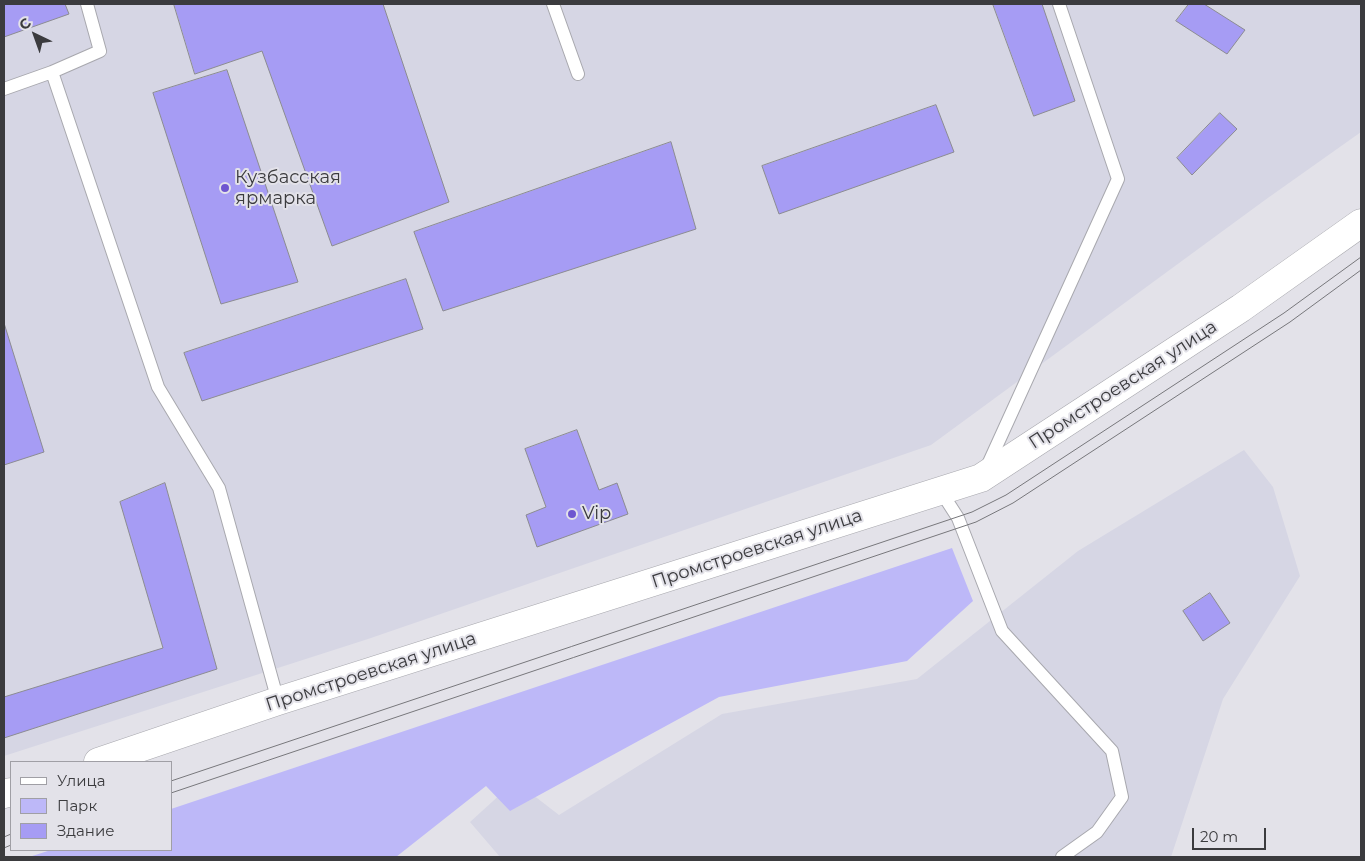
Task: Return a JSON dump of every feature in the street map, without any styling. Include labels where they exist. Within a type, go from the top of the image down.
[{"type":"street","name":"Промстроевская улица","points":[[101,761],[278,702],[982,478],[1241,308],[1361,223]]},
{"type":"lane","points":[[4,89],[52,72],[100,51],[87,4]]},
{"type":"lane","points":[[553,4],[578,74]]},
{"type":"lane","points":[[982,478],[1118,179],[1059,4]]},
{"type":"lane","points":[[52,72],[158,387],[219,488],[278,702]]},
{"type":"lane","points":[[940,490],[958,518],[1002,631],[1112,751],[1122,797],[1097,832],[1062,857]]},
{"type":"shaded area","points":[[4,4],[1361,4],[1361,132],[1265,200],[931,445],[368,639],[4,756]]},
{"type":"shaded area","points":[[1244,450],[1273,487],[1300,576],[1223,699],[1171,857],[500,857],[470,822],[515,781],[559,815],[722,714],[917,679],[1078,551]]},
{"type":"green space","points":[[952,548],[973,601],[907,661],[719,697],[510,811],[486,786],[396,857],[29,857],[48,851],[172,851],[172,809]]},
{"type":"building","points":[[4,4],[65,4],[69,14],[4,37]]},
{"type":"building","points":[[174,4],[383,4],[449,202],[332,246],[262,51],[195,74]]},
{"type":"building","points":[[993,4],[1042,4],[1075,101],[1034,116]]},
{"type":"building","points":[[1189,4],[1204,4],[1245,30],[1227,54],[1176,21]]},
{"type":"building","name":"Кузбасская ярмарка","points":[[227,70],[298,282],[221,304],[153,93]]},
{"type":"building","points":[[936,105],[954,152],[779,214],[762,166]]},
{"type":"building","points":[[1220,113],[1237,129],[1192,175],[1177,158]]},
{"type":"building","points":[[671,142],[696,229],[443,311],[414,232]]},
{"type":"building","points":[[406,279],[423,329],[202,401],[184,353]]},
{"type":"building","points":[[4,323],[44,452],[4,465]]},
{"type":"building","points":[[577,430],[599,490],[617,483],[628,514],[537,547],[526,515],[546,507],[525,449]]},
{"type":"building","points":[[165,483],[217,669],[4,738],[4,697],[163,648],[120,502]]},
{"type":"building","points":[[1210,593],[1230,623],[1203,641],[1183,611]]},
{"type":"tram line","points":[[172,781],[972,512],[1006,495],[1284,313],[1361,257]]},
{"type":"tram line","points":[[172,793],[976,522],[1013,503],[1290,322],[1361,270]]},
{"type":"tram line","points":[[4,837],[10,834]]},
{"type":"tram line","points":[[4,848],[10,845]]},
{"type":"place","name":"Кузбасская ярмарка","points":[[225,188]]},
{"type":"place","name":"Vip","points":[[572,514]]}]
